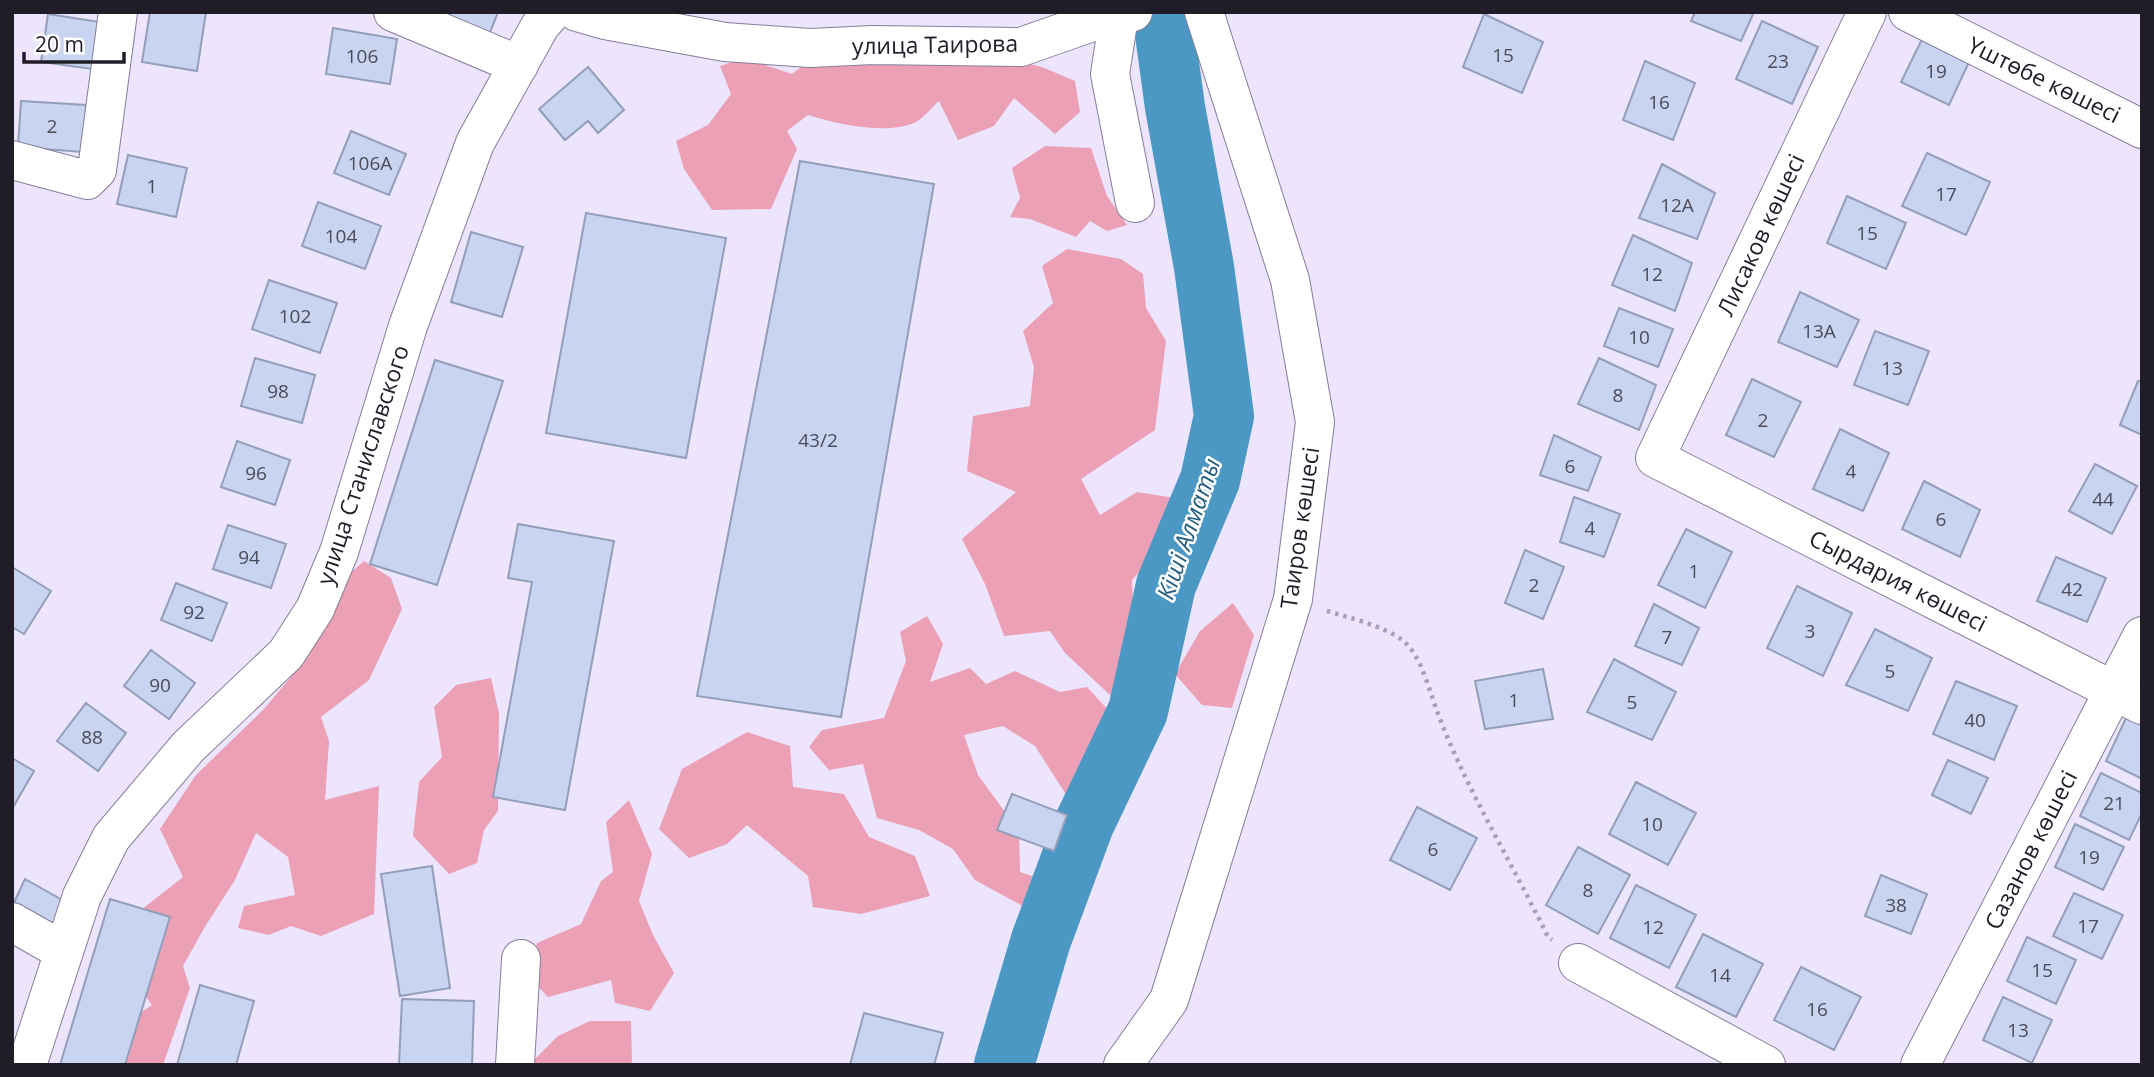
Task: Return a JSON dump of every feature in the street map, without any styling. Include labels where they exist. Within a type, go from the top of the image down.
[{"type":"street","points":[[12,160],[87,180],[97,170],[118,12]]},
{"type":"street","points":[[393,12],[519,65]]},
{"type":"street","name":"улица Станиславского","points":[[27,1065],[82,896],[111,838],[188,747],[286,654],[315,609],[339,552],[408,326],[475,143],[540,26],[552,12]]},
{"type":"street","name":"улица Таирова","points":[[577,12],[725,43],[810,48],[873,45],[1021,47],[1112,15]]},
{"type":"street","name":"Таиров көшесі","points":[[1123,1065],[1169,1000],[1293,599],[1314,422],[1290,280],[1204,12]]},
{"type":"street","name":"Лисаков көшесі","points":[[1655,457],[1867,12]]},
{"type":"street","name":"Үштөбе көшесі","points":[[1908,12],[2142,129]]},
{"type":"street","points":[[1112,15],[1110,74],[1135,203]]},
{"type":"street","name":"Сырдария көшесі","points":[[1655,457],[2128,698]]},
{"type":"street","name":"Сазанов көшесі","points":[[1920,1065],[2128,698],[2142,636]]},
{"type":"street","points":[[12,922],[63,951]]},
{"type":"street","points":[[515,1065],[521,959]]},
{"type":"street","points":[[1578,963],[1766,1065]]},
{"type":"path","points":[[1293,599],[1366,623],[1403,640],[1425,672],[1455,757],[1548,937],[1578,963]]},
{"type":"shaded area","points":[[837,40],[930,40],[1042,67],[1075,81],[1080,112],[1055,134],[1014,98],[994,126],[958,140],[939,101],[914,123],[889,128],[847,125],[808,115],[787,131],[797,149],[771,209],[712,210],[684,169],[676,141],[708,125],[731,94],[720,66],[744,58],[792,74]]},
{"type":"shaded area","points":[[1045,146],[1091,148],[1107,196],[1127,225],[1107,231],[1090,221],[1076,237],[1030,219],[1010,217],[1020,198],[1012,168]]},
{"type":"shaded area","points":[[1067,249],[1121,259],[1143,274],[1146,308],[1166,341],[1155,430],[1081,479],[1100,515],[1137,492],[1175,498],[1173,534],[1132,580],[1135,656],[1111,696],[1065,653],[1050,631],[1004,636],[985,584],[962,539],[1016,492],[967,471],[973,416],[1030,406],[1034,367],[1023,331],[1053,303],[1042,266]]},
{"type":"shaded area","points":[[364,561],[391,578],[402,609],[369,680],[321,717],[329,741],[325,800],[379,786],[374,914],[321,936],[291,926],[269,935],[238,928],[244,906],[295,895],[288,857],[256,833],[235,880],[183,966],[190,988],[163,1065],[116,1065],[125,1023],[152,1005],[137,984],[132,917],[183,877],[160,829],[196,775],[263,710],[307,658],[335,603],[340,582]]},
{"type":"shaded area","points":[[1233,603],[1254,635],[1232,708],[1202,705],[1175,674],[1200,631]]},
{"type":"shaded area","points":[[927,616],[943,644],[930,682],[970,668],[986,684],[1015,671],[1060,692],[1087,687],[1110,712],[1093,771],[1074,807],[1035,746],[1003,726],[964,735],[978,775],[1019,831],[1020,872],[1044,880],[1030,910],[975,880],[953,849],[919,830],[877,818],[863,764],[829,770],[809,747],[822,730],[884,718],[906,661],[900,632]]},
{"type":"shaded area","points":[[491,678],[499,713],[498,811],[484,830],[477,863],[449,874],[413,836],[419,782],[442,757],[434,707],[456,685]]},
{"type":"shaded area","points":[[747,732],[790,746],[793,787],[844,794],[869,837],[915,856],[930,896],[861,914],[813,907],[808,876],[747,825],[727,844],[689,858],[659,829],[682,769]]},
{"type":"shaded area","points":[[629,800],[652,854],[639,901],[653,935],[674,973],[650,1011],[615,1003],[611,980],[548,997],[529,977],[537,943],[581,924],[601,881],[613,872],[606,822]]},
{"type":"shaded area","points":[[590,1021],[631,1021],[632,1065],[534,1065],[534,1060],[558,1036]]},
{"type":"building","points":[[150,12],[206,12],[197,71],[142,62]]},
{"type":"building","points":[[444,12],[498,12],[489,35],[443,17]]},
{"type":"building","points":[[1695,12],[1754,12],[1741,41],[1691,21]]},
{"type":"building","points":[[48,14],[100,22],[92,69],[41,62]]},
{"type":"building","points":[[1484,14],[1543,42],[1522,93],[1463,67]]},
{"type":"building","points":[[1762,21],[1818,47],[1792,104],[1736,79]]},
{"type":"building","points":[[333,28],[397,39],[390,84],[326,74]]},
{"type":"building","points":[[1923,37],[1970,60],[1949,105],[1901,82]]},
{"type":"building","points":[[1645,61],[1695,83],[1673,140],[1623,120]]},
{"type":"building","points":[[588,67],[624,110],[598,133],[588,121],[565,140],[539,109]]},
{"type":"building","points":[[21,101],[86,105],[83,152],[18,147]]},
{"type":"building","points":[[351,131],[406,154],[389,195],[334,173]]},
{"type":"building","points":[[1927,153],[1990,182],[1966,235],[1902,206]]},
{"type":"building","points":[[128,155],[187,168],[176,217],[117,204]]},
{"type":"building","points":[[800,161],[934,184],[841,717],[697,696]]},
{"type":"building","points":[[1662,164],[1715,193],[1697,239],[1639,218]]},
{"type":"building","points":[[1847,196],[1906,223],[1886,269],[1827,243]]},
{"type":"building","points":[[318,202],[381,226],[365,269],[302,246]]},
{"type":"building","points":[[586,213],[726,238],[686,458],[546,433]]},
{"type":"building","points":[[471,232],[523,247],[502,317],[451,302]]},
{"type":"building","points":[[1633,235],[1692,263],[1675,311],[1612,285]]},
{"type":"building","points":[[269,280],[337,303],[320,353],[252,329]]},
{"type":"building","points":[[1800,292],[1859,320],[1837,367],[1778,342]]},
{"type":"building","points":[[1619,308],[1673,329],[1658,367],[1604,346]]},
{"type":"building","points":[[1875,331],[1929,351],[1908,405],[1854,385]]},
{"type":"building","points":[[255,358],[315,375],[302,423],[241,406]]},
{"type":"building","points":[[1599,358],[1656,385],[1639,430],[1578,404]]},
{"type":"building","points":[[435,360],[503,381],[437,585],[370,564]]},
{"type":"building","points":[[1752,379],[1801,402],[1774,457],[1726,435]]},
{"type":"building","points":[[2138,381],[2142,382],[2142,435],[2120,425]]},
{"type":"building","points":[[1840,429],[1889,453],[1863,511],[1813,489]]},
{"type":"building","points":[[1554,435],[1601,457],[1588,491],[1540,475]]},
{"type":"building","points":[[237,441],[290,460],[275,505],[221,487]]},
{"type":"building","points":[[2095,464],[2137,486],[2112,534],[2069,511]]},
{"type":"building","points":[[1924,481],[1980,510],[1960,557],[1902,529]]},
{"type":"building","points":[[1574,497],[1620,514],[1604,557],[1560,542]]},
{"type":"building","points":[[518,524],[614,541],[565,810],[493,797],[532,582],[508,578]]},
{"type":"building","points":[[228,525],[286,544],[271,588],[213,569]]},
{"type":"building","points":[[1686,529],[1732,552],[1705,608],[1658,585]]},
{"type":"building","points":[[1525,550],[1564,567],[1543,619],[1505,603]]},
{"type":"building","points":[[2056,557],[2106,578],[2087,622],[2037,601]]},
{"type":"building","points":[[12,567],[51,591],[24,634],[12,627]]},
{"type":"building","points":[[176,583],[227,603],[212,641],[161,620]]},
{"type":"building","points":[[1797,586],[1852,613],[1823,676],[1767,648]]},
{"type":"building","points":[[1654,604],[1699,628],[1682,665],[1635,646]]},
{"type":"building","points":[[1875,629],[1932,658],[1908,711],[1846,685]]},
{"type":"building","points":[[151,650],[195,683],[169,719],[124,686]]},
{"type":"building","points":[[1614,659],[1676,692],[1652,740],[1587,712]]},
{"type":"building","points":[[1543,669],[1553,719],[1485,729],[1475,681]]},
{"type":"building","points":[[1956,681],[2017,706],[1994,760],[1933,734]]},
{"type":"building","points":[[86,703],[126,733],[98,771],[57,741]]},
{"type":"building","points":[[2126,718],[2142,725],[2142,779],[2106,761]]},
{"type":"building","points":[[12,758],[34,771],[12,809]]},
{"type":"building","points":[[1948,760],[1988,778],[1971,814],[1932,795]]},
{"type":"building","points":[[2101,773],[2142,793],[2142,813],[2129,840],[2080,816]]},
{"type":"building","points":[[1636,782],[1696,813],[1668,865],[1609,834]]},
{"type":"building","points":[[1012,794],[1067,815],[1054,851],[997,830]]},
{"type":"building","points":[[1417,807],[1477,838],[1450,890],[1390,860]]},
{"type":"building","points":[[2075,824],[2124,847],[2103,890],[2055,867]]},
{"type":"building","points":[[1578,847],[1630,875],[1598,934],[1546,905]]},
{"type":"building","points":[[432,866],[450,988],[400,996],[381,874]]},
{"type":"building","points":[[1881,875],[1927,894],[1911,934],[1865,916]]},
{"type":"building","points":[[25,879],[71,905],[55,936],[12,907]]},
{"type":"building","points":[[1636,885],[1696,915],[1669,968],[1610,938]]},
{"type":"building","points":[[2074,893],[2123,915],[2102,959],[2053,936]]},
{"type":"building","points":[[110,899],[170,917],[125,1065],[60,1065]]},
{"type":"building","points":[[1703,934],[1763,964],[1736,1017],[1676,987]]},
{"type":"building","points":[[2027,937],[2076,960],[2056,1004],[2007,981]]},
{"type":"building","points":[[1801,967],[1861,997],[1834,1050],[1774,1020]]},
{"type":"building","points":[[200,985],[254,1001],[236,1065],[177,1065]]},
{"type":"building","points":[[2003,997],[2052,1020],[2032,1063],[1983,1040]]},
{"type":"building","points":[[402,999],[474,1001],[472,1065],[399,1065]]},
{"type":"building","points":[[864,1013],[943,1033],[934,1065],[850,1065]]},
{"type":"waterway","name":"Кіші Алматы","points":[[1004,1065],[1041,940],[1084,824],[1138,711],[1166,585],[1210,480],[1224,416],[1204,267],[1175,107],[1162,12]]}]
